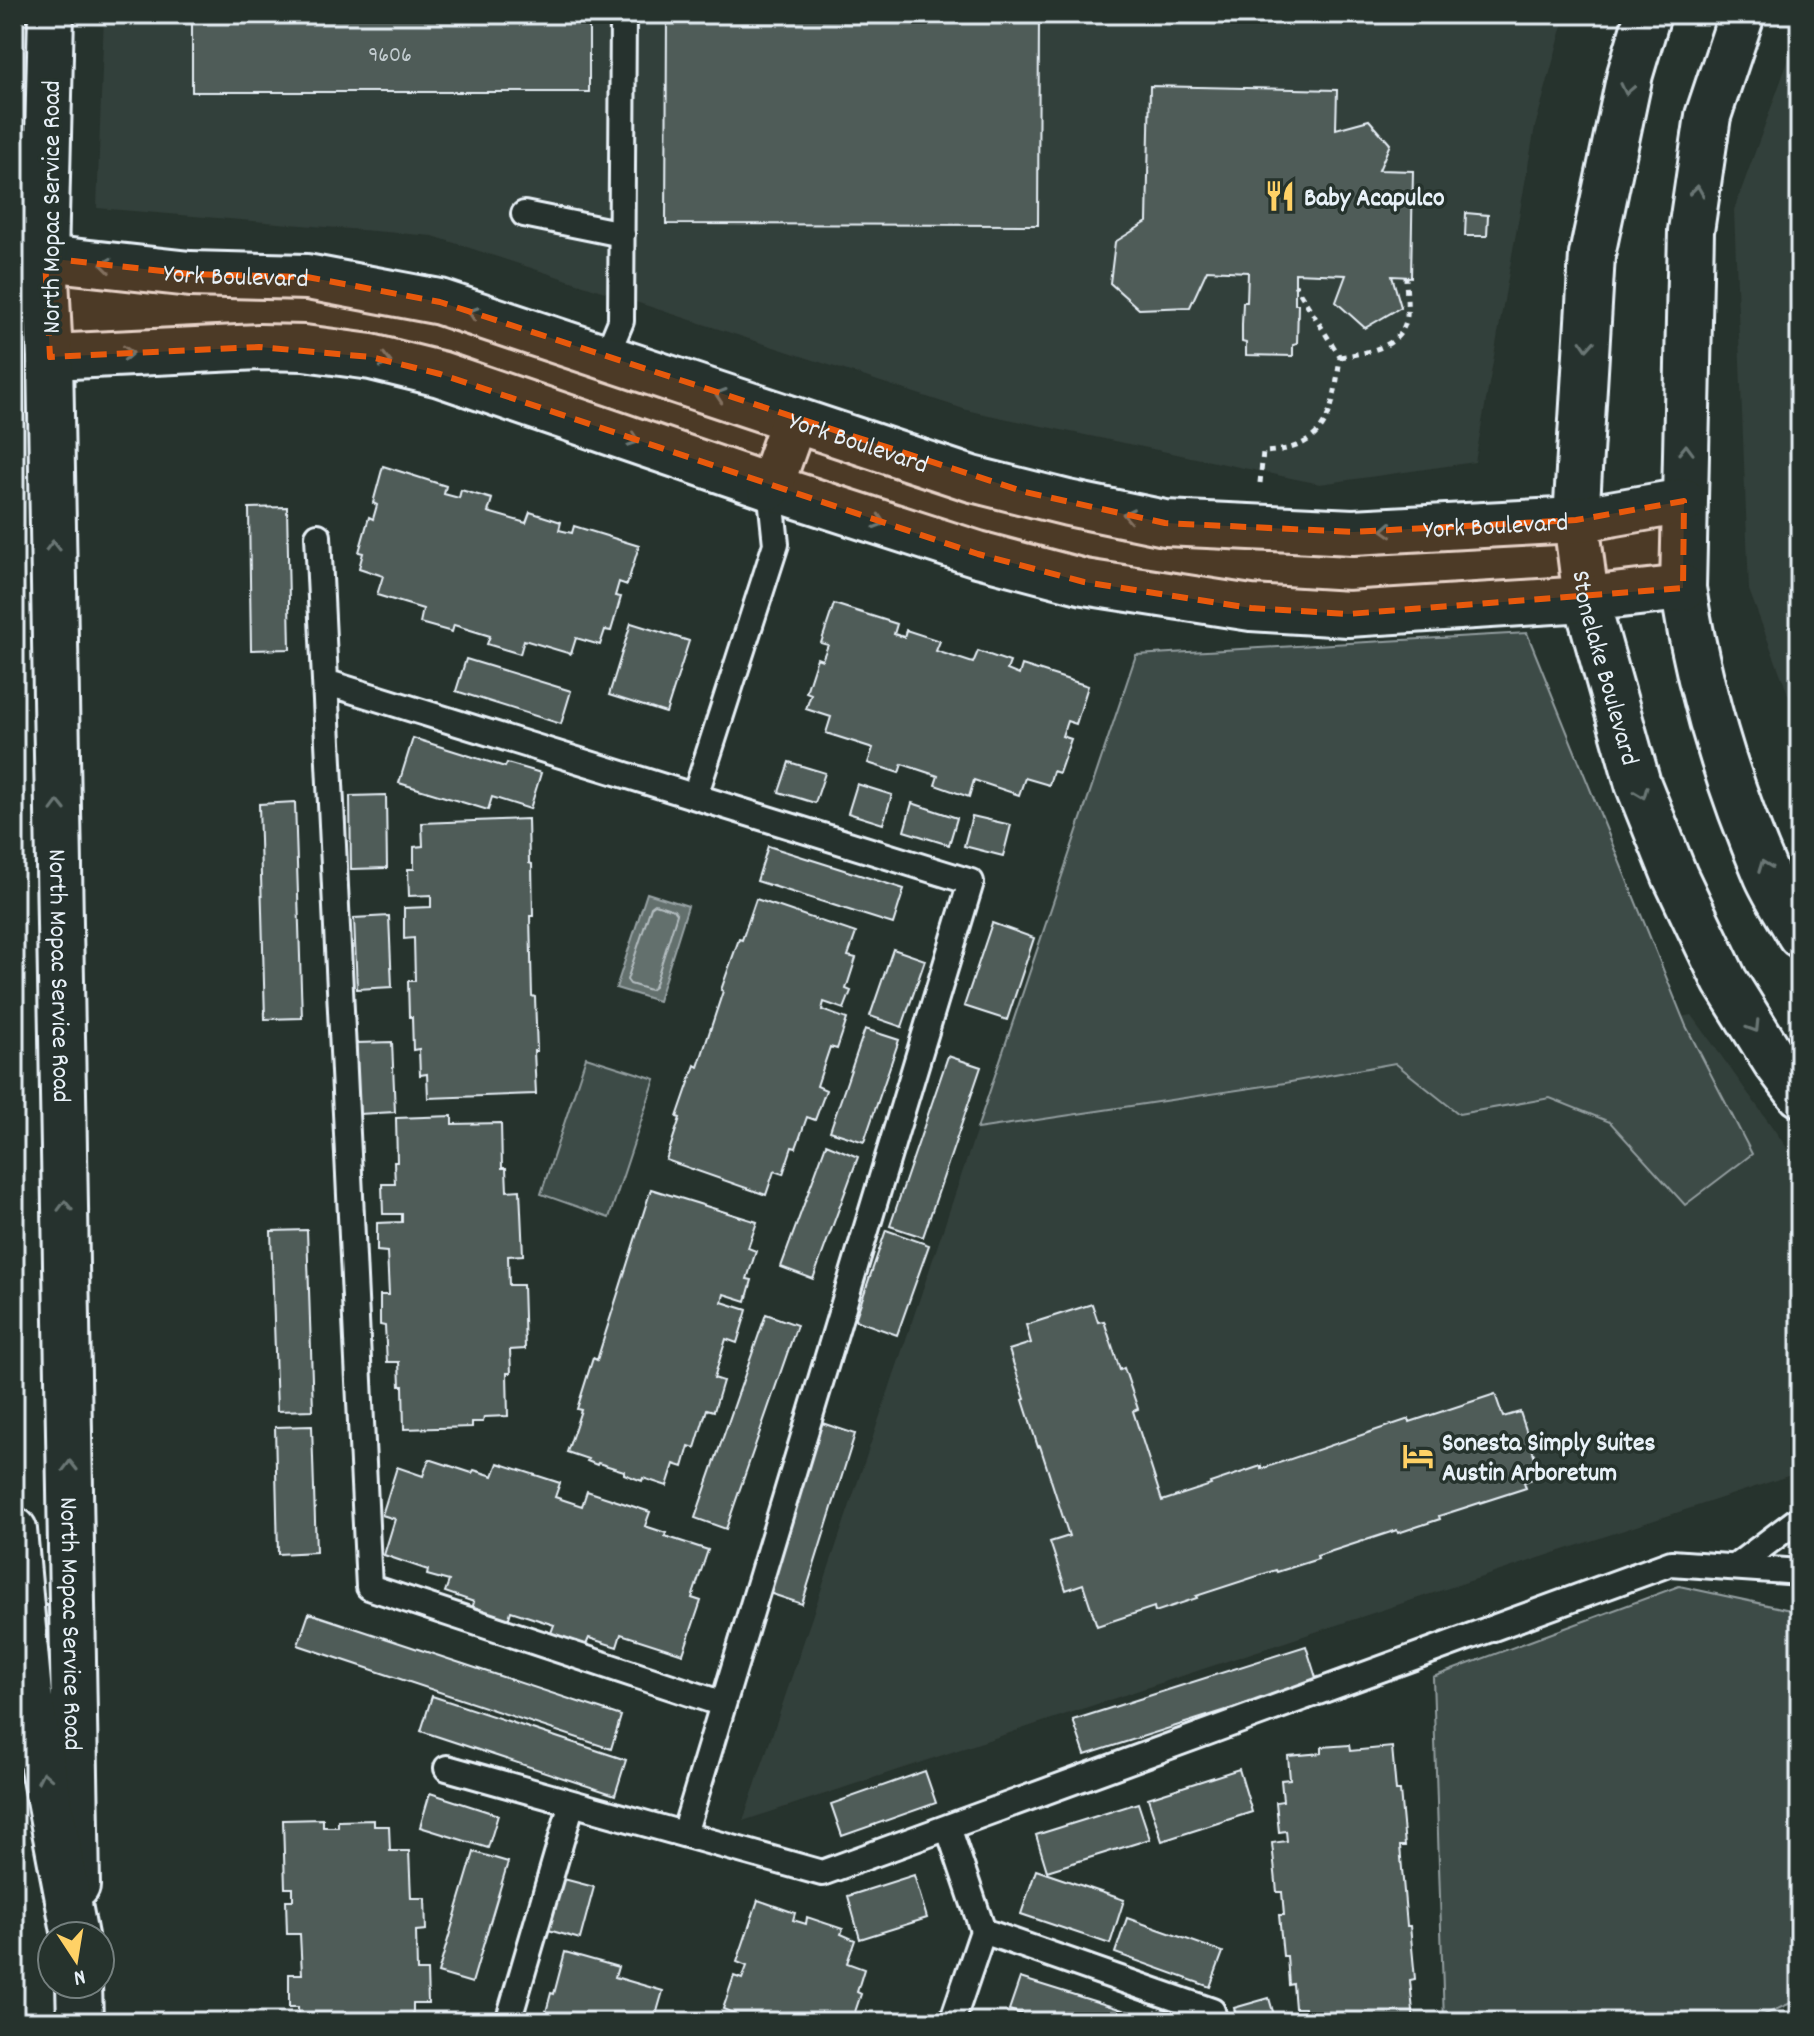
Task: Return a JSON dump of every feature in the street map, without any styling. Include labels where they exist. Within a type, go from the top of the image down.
[{"type":"main road","name":"North Mopac Service Road","points":[[51,14],[45,258],[50,357],[76,1920]]},
{"type":"main road","name":"Stonelake Boulevard","points":[[1648,14],[1630,74],[1592,255],[1576,520],[1586,599],[1638,784],[1675,876],[1725,981],[1775,1061],[1800,1094]]},
{"type":"main road","points":[[1742,14],[1708,116],[1691,231],[1683,588],[1691,639],[1739,801],[1768,878],[1800,935]]},
{"type":"main road","name":"York Boulevard","points":[[45,258],[190,274],[307,277],[440,302],[972,479],[1165,523],[1353,532],[1576,520],[1684,501]]},
{"type":"main road","points":[[50,357],[259,347],[304,348],[371,357],[440,374],[770,487],[978,554],[1084,582],[1251,608],[1348,614],[1586,599],[1683,588]]},
{"type":"main road","points":[[770,487],[794,420]]},
{"type":"main road","points":[[14,1530],[29,1694],[73,1920]]},
{"type":"main road","points":[[79,2000],[80,2022]]},
{"type":"lane","points":[[606,357],[621,321],[623,14]]},
{"type":"lane","points":[[524,214],[622,234]]},
{"type":"lane","points":[[695,796],[776,544],[770,487]]},
{"type":"lane","points":[[318,536],[369,1587],[723,1704]]},
{"type":"lane","points":[[325,682],[971,882],[684,1834]]},
{"type":"lane","points":[[1735,1567],[1800,1518]]},
{"type":"lane","points":[[447,1768],[822,1873],[1671,1563],[1800,1572]]},
{"type":"lane","points":[[508,2022],[572,1803]]},
{"type":"lane","points":[[948,1827],[983,1931],[952,2022]]},
{"type":"lane","points":[[983,1931],[1212,2011],[1215,2022]]},
{"type":"path","points":[[1340,357],[1379,349],[1396,339],[1407,318],[1406,276]]},
{"type":"path","points":[[1259,491],[1263,452],[1284,451],[1301,445],[1316,434],[1329,417],[1335,397],[1340,357],[1295,285]]},
{"type":"highlighted area","points":[[45,258],[190,274],[307,277],[440,302],[1025,492],[1165,523],[1353,532],[1576,520],[1684,501],[1683,588],[1348,614],[1251,608],[1084,582],[978,554],[440,374],[371,357],[259,347],[50,357]]},
{"type":"shaded area","points":[[104,14],[1566,14],[1535,127],[1475,462],[1320,484],[970,411],[433,236],[97,208]]},
{"type":"shaded area","points":[[1800,28],[1800,726],[1749,590],[1734,210]]},
{"type":"shaded area","points":[[1527,633],[1686,1026],[1752,1154],[1685,1205],[1610,1122],[1550,1098],[1459,1114],[1395,1063],[1285,1083],[977,1129],[1136,655]]},
{"type":"shaded area","points":[[1692,1015],[1800,1166],[1800,1472],[743,1821],[977,1129]]},
{"type":"shaded area","points":[[586,1057],[655,1079],[609,1218],[541,1194]]},
{"type":"shaded area","points":[[1679,1586],[1800,1612],[1800,1999],[1748,2022],[1444,2022],[1433,1677]]},
{"type":"water","points":[[647,893],[688,906],[658,1001],[616,988]]},
{"type":"building","points":[[192,14],[589,14],[589,92],[192,92]]},
{"type":"building","points":[[667,14],[1039,14],[1038,225],[666,224]]},
{"type":"building","name":"Baby Acapulco","points":[[1150,86],[1337,90],[1336,129],[1369,120],[1390,144],[1379,170],[1413,171],[1411,277],[1392,276],[1401,307],[1365,328],[1336,302],[1346,275],[1295,273],[1295,304],[1298,304],[1297,344],[1293,345],[1293,356],[1246,355],[1242,325],[1248,272],[1207,270],[1190,307],[1139,309],[1110,283],[1115,242],[1147,222]]},
{"type":"building","points":[[1466,213],[1488,215],[1487,236],[1465,236]]},
{"type":"building","points":[[383,466],[446,486],[444,494],[459,498],[461,490],[492,499],[488,512],[526,523],[530,512],[561,522],[559,530],[572,533],[574,526],[639,546],[627,585],[619,582],[615,596],[621,597],[611,631],[605,630],[600,645],[576,638],[571,654],[524,640],[520,654],[487,644],[490,636],[454,625],[452,632],[420,623],[423,609],[377,595],[383,576],[359,568],[363,553],[359,552],[369,517],[373,519],[377,505],[373,503]]},
{"type":"building","points":[[287,507],[290,649],[251,650],[249,508]]},
{"type":"building","points":[[834,604],[897,624],[894,634],[904,637],[906,630],[940,641],[936,651],[973,663],[978,651],[1010,662],[1007,670],[1019,675],[1022,665],[1088,686],[1076,724],[1067,721],[1062,736],[1071,739],[1059,773],[1053,771],[1049,785],[1025,778],[1019,795],[974,780],[969,797],[935,785],[938,776],[902,764],[899,773],[868,763],[873,748],[826,733],[831,717],[806,709],[811,694],[806,692],[817,658],[822,660],[828,645],[821,643]]},
{"type":"building","points":[[631,623],[689,641],[666,713],[609,695]]},
{"type":"building","points":[[466,659],[571,691],[561,724],[456,691]]},
{"type":"building","points":[[413,738],[505,767],[507,763],[541,773],[530,809],[492,797],[488,810],[399,783]]},
{"type":"building","points":[[789,762],[825,773],[815,803],[779,792]]},
{"type":"building","points":[[857,784],[892,795],[883,824],[848,813]]},
{"type":"building","points":[[386,795],[387,868],[351,869],[350,796]]},
{"type":"building","points":[[295,802],[302,1018],[265,1019],[259,804]]},
{"type":"building","points":[[912,803],[957,818],[949,845],[904,831]]},
{"type":"building","points":[[972,816],[1011,825],[1003,856],[964,846]]},
{"type":"building","points":[[528,819],[529,863],[532,864],[533,916],[530,916],[537,1051],[534,1051],[536,1094],[428,1098],[427,1074],[420,1075],[419,1049],[413,1050],[412,1017],[409,1017],[408,981],[415,981],[414,938],[404,939],[404,908],[431,907],[431,895],[409,896],[408,869],[414,869],[414,847],[423,846],[422,823]]},
{"type":"building","points":[[768,846],[904,889],[893,924],[757,881]]},
{"type":"building","points":[[756,899],[856,933],[848,956],[856,958],[846,989],[851,991],[844,1009],[824,1002],[822,1010],[847,1019],[837,1049],[830,1047],[817,1086],[826,1090],[815,1120],[807,1117],[783,1174],[774,1171],[766,1195],[666,1160],[680,1118],[677,1117],[695,1065],[698,1067],[721,990]]},
{"type":"building","points":[[389,916],[392,987],[357,989],[354,918]]},
{"type":"building","points":[[992,923],[1034,938],[1007,1020],[964,1006]]},
{"type":"building","points":[[893,949],[925,960],[902,1027],[870,1016]]},
{"type":"building","points":[[865,1029],[899,1040],[864,1142],[830,1131]]},
{"type":"building","points":[[392,1042],[395,1112],[359,1114],[356,1043]]},
{"type":"building","points":[[948,1056],[981,1067],[923,1237],[890,1226]]},
{"type":"building","points":[[452,1116],[452,1124],[501,1123],[502,1168],[506,1168],[507,1191],[520,1190],[523,1255],[508,1256],[509,1285],[523,1285],[525,1349],[510,1350],[508,1416],[484,1417],[483,1422],[472,1422],[472,1427],[404,1429],[399,1362],[387,1362],[385,1326],[380,1325],[380,1295],[389,1295],[387,1252],[377,1251],[377,1223],[402,1222],[402,1214],[383,1214],[382,1184],[395,1184],[396,1118]]},
{"type":"building","points":[[826,1144],[858,1157],[813,1279],[781,1267]]},
{"type":"building","points":[[651,1189],[757,1222],[748,1248],[756,1251],[747,1279],[752,1280],[746,1301],[724,1294],[722,1302],[747,1310],[737,1343],[726,1339],[714,1378],[723,1381],[714,1411],[707,1409],[695,1448],[689,1446],[683,1467],[674,1464],[667,1486],[643,1478],[642,1481],[624,1474],[624,1471],[597,1465],[567,1452],[593,1358],[597,1360]]},
{"type":"building","points":[[307,1230],[313,1410],[277,1411],[271,1231]]},
{"type":"building","points":[[886,1230],[929,1245],[897,1335],[855,1320]]},
{"type":"building","name":"Sonesta Simply Suites Austin Arboretum","points":[[1092,1304],[1098,1322],[1104,1321],[1120,1370],[1124,1368],[1138,1409],[1133,1411],[1162,1501],[1261,1466],[1261,1469],[1409,1419],[1410,1422],[1495,1394],[1503,1417],[1520,1412],[1541,1476],[1524,1482],[1526,1488],[1439,1516],[1440,1519],[1317,1556],[1318,1559],[1196,1596],[1155,1612],[1154,1607],[1097,1626],[1083,1584],[1066,1590],[1050,1542],[1069,1536],[1009,1350],[1031,1343],[1026,1325]]},
{"type":"building","points":[[766,1314],[797,1325],[726,1529],[695,1518]]},
{"type":"building","points":[[822,1423],[855,1434],[802,1604],[769,1593]]},
{"type":"building","points":[[312,1426],[316,1552],[278,1554],[275,1427]]},
{"type":"building","points":[[429,1459],[472,1473],[474,1470],[493,1476],[498,1463],[560,1483],[555,1497],[582,1506],[587,1491],[650,1512],[645,1526],[708,1550],[692,1598],[701,1601],[683,1654],[621,1634],[617,1647],[589,1638],[586,1645],[551,1633],[554,1625],[511,1611],[508,1621],[472,1609],[474,1602],[445,1592],[449,1581],[427,1575],[428,1570],[384,1555],[395,1519],[382,1515],[397,1467],[423,1476]]},
{"type":"building","points":[[309,1613],[621,1716],[611,1749],[298,1645]]},
{"type":"building","points":[[1306,1646],[1317,1681],[1085,1755],[1073,1720]]},
{"type":"building","points":[[432,1696],[626,1760],[615,1795],[421,1731]]},
{"type":"building","points":[[1349,1745],[1350,1751],[1392,1747],[1405,1846],[1400,1846],[1415,1979],[1410,1980],[1414,2022],[1306,2022],[1305,2008],[1295,2008],[1293,1984],[1289,1985],[1279,1915],[1284,1915],[1282,1892],[1277,1892],[1272,1843],[1287,1841],[1286,1831],[1279,1832],[1276,1802],[1283,1801],[1281,1780],[1290,1779],[1288,1756],[1322,1753],[1322,1747]]},
{"type":"building","points":[[1239,1769],[1252,1812],[1162,1841],[1148,1798]]},
{"type":"building","points":[[925,1771],[936,1803],[842,1836],[831,1804]]},
{"type":"building","points":[[430,1793],[498,1815],[488,1848],[420,1827]]},
{"type":"building","points":[[1138,1803],[1150,1839],[1047,1871],[1036,1835]]},
{"type":"building","points":[[323,1819],[323,1827],[338,1827],[338,1821],[374,1820],[374,1826],[389,1826],[390,1851],[409,1851],[411,1898],[425,1898],[426,1930],[416,1931],[417,1971],[427,1971],[428,2003],[413,2003],[413,2022],[289,2022],[298,2021],[298,2007],[289,2007],[289,1974],[302,1974],[300,1934],[287,1934],[286,1900],[293,1900],[293,1888],[285,1888],[283,1820]]},
{"type":"building","points":[[474,1852],[508,1862],[472,1983],[438,1973]]},
{"type":"building","points":[[1036,1870],[1124,1900],[1110,1944],[1021,1914]]},
{"type":"building","points":[[914,1875],[927,1918],[860,1939],[848,1896]]},
{"type":"building","points":[[560,1878],[594,1887],[580,1939],[545,1929]]},
{"type":"building","points":[[758,1900],[795,1913],[793,1920],[806,1924],[807,1917],[843,1929],[841,1934],[855,1940],[847,1963],[864,1969],[854,2015],[866,2019],[865,2022],[730,2022],[733,2013],[723,2009],[734,1976],[742,1979],[747,1966],[737,1962]]},
{"type":"building","points":[[1127,1918],[1223,1952],[1210,1987],[1115,1953]]},
{"type":"building","points":[[565,1952],[618,1967],[615,1977],[663,1991],[654,2022],[529,2022],[532,2012],[545,2016]]},
{"type":"building","points":[[1020,1978],[1158,2021],[1046,2022],[1009,2010]]},
{"type":"building","points":[[1269,1998],[1276,2022],[1238,2022],[1234,2008]]},
{"type":"building","points":[[1800,2010],[1800,2022],[1766,2022]]},
{"type":"place","name":"Baby Acapulco","points":[[1280,196]]},
{"type":"place","name":"Sonesta Simply Suites Austin Arboretum","points":[[1418,1456]]}]
